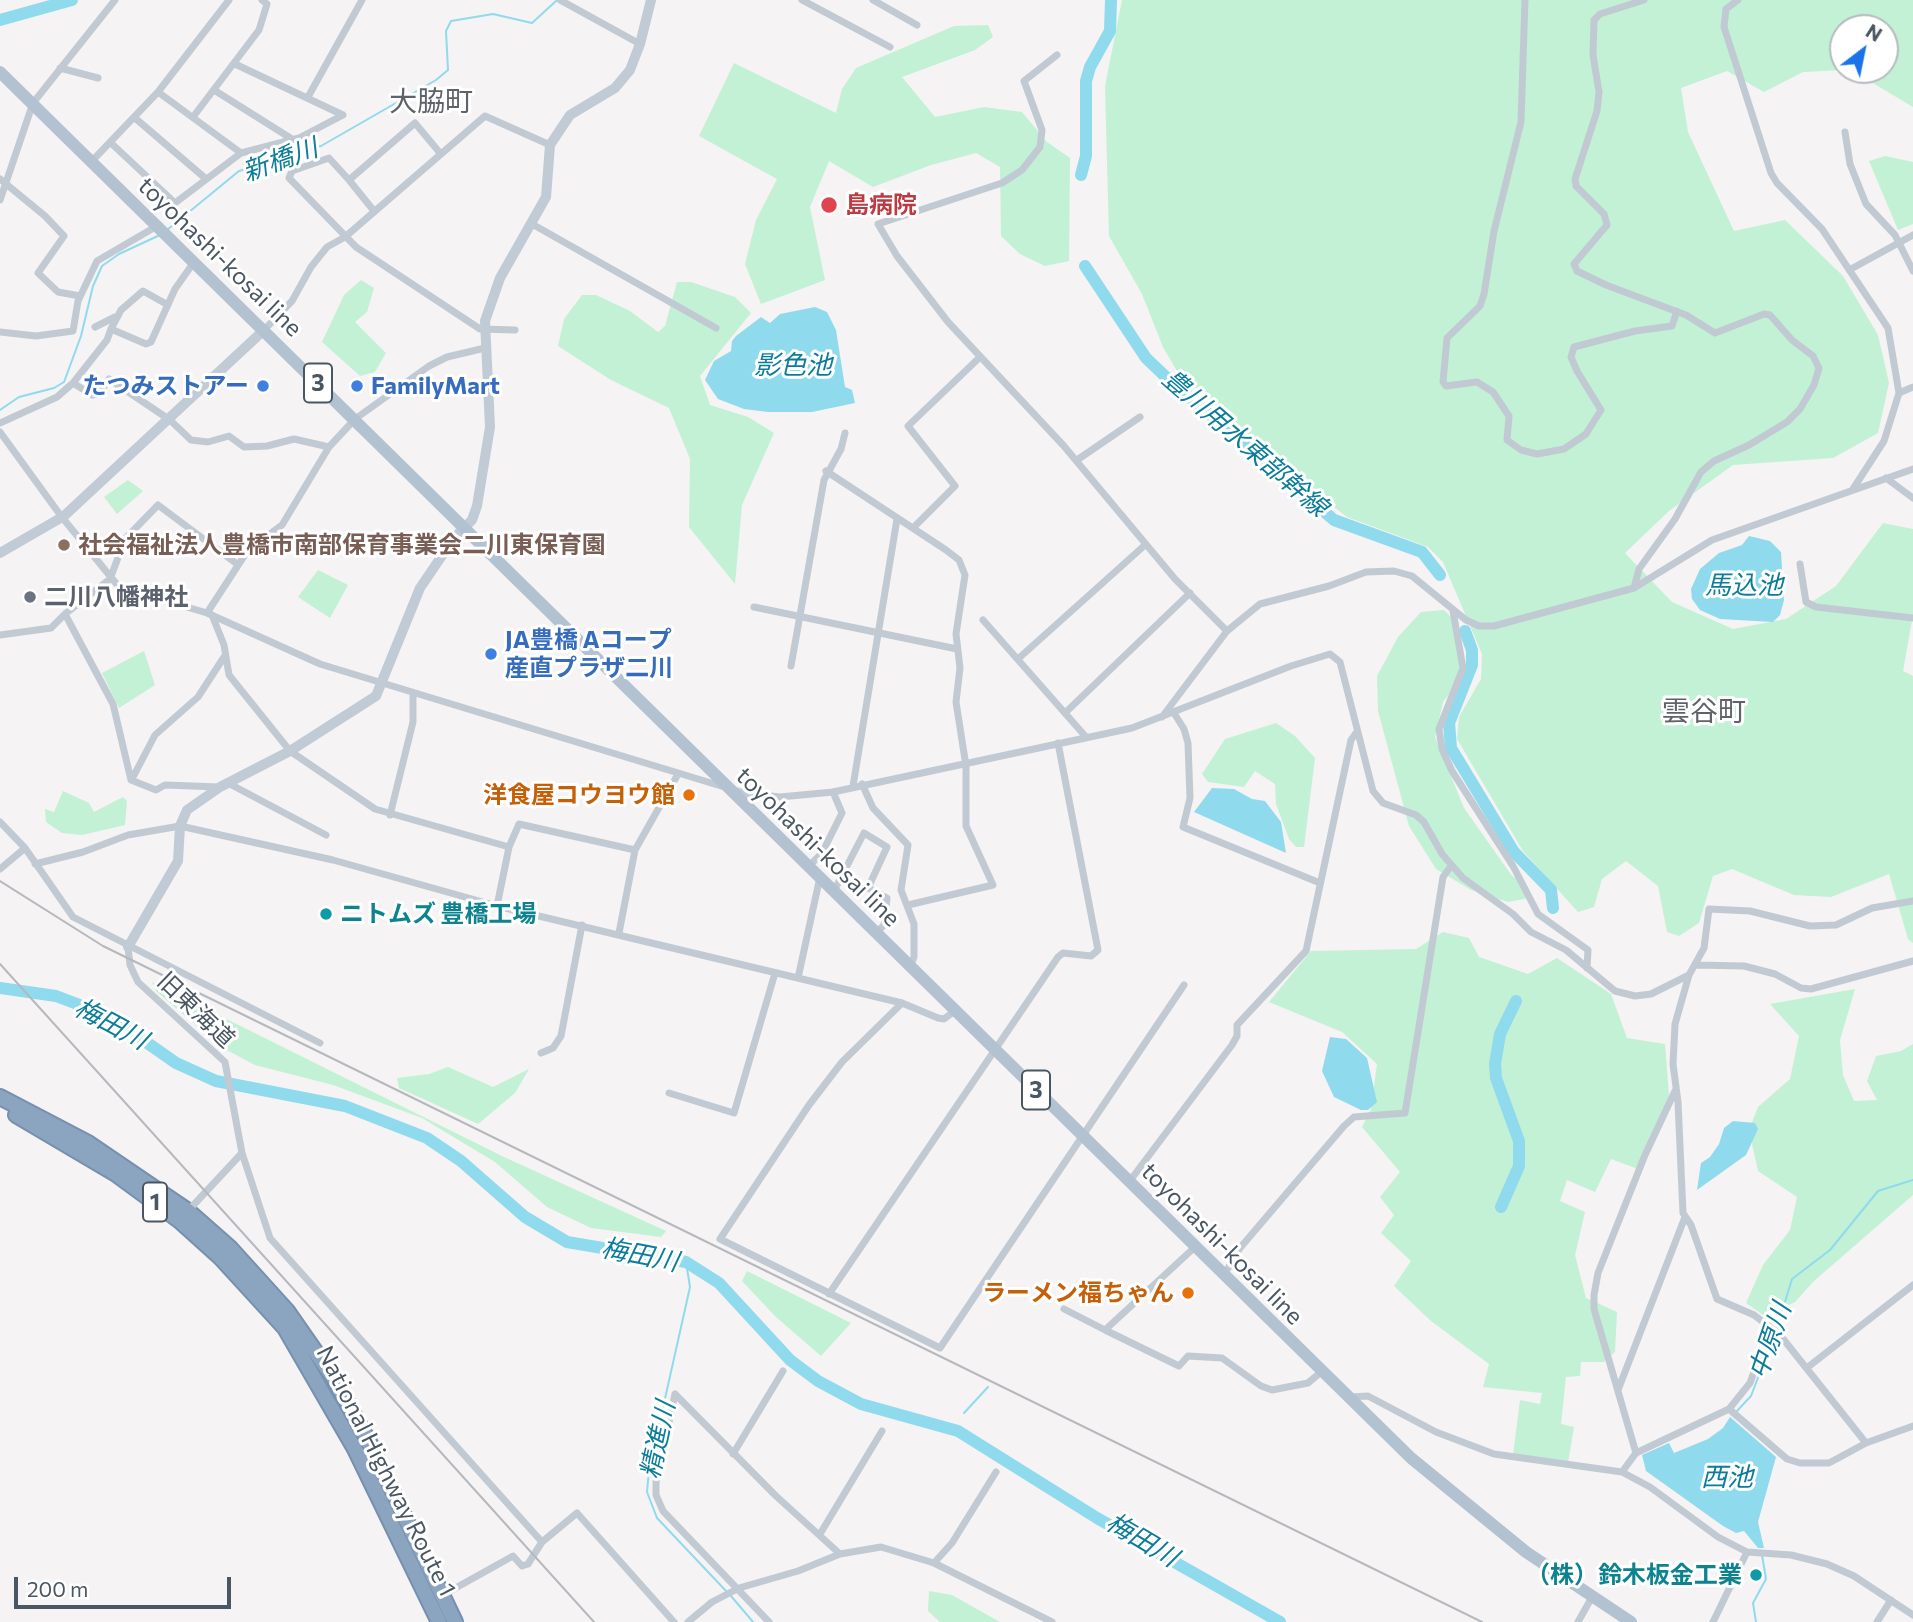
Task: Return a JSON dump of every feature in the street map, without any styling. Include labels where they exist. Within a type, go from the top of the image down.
[{"type":"highway","name":"National Highway Route 1","points":[[0,1097],[89,1143],[230,1248],[303,1329],[369,1442],[455,1622]]},
{"type":"highway","name":"National Highway Route 1","points":[[0,1106],[184,1216],[285,1328],[355,1449],[439,1622]]},
{"type":"main road","name":"toyohashi-kosai line","points":[[0,72],[1411,1458],[1526,1552],[1631,1622]]},
{"type":"street","points":[[0,200],[3,181],[33,103],[115,0]]},
{"type":"street","points":[[92,161],[158,92],[229,0]]},
{"type":"street","points":[[193,117],[259,30],[267,4],[262,0]]},
{"type":"street","points":[[308,97],[362,0]]},
{"type":"street","points":[[128,947],[178,860],[180,826],[187,810],[224,785],[290,751],[376,696],[421,588],[454,538],[472,520],[482,489],[490,427],[485,321],[500,278],[546,197],[550,145],[570,115],[615,88],[630,70],[640,44],[651,0]]},
{"type":"street","points":[[802,0],[891,47]]},
{"type":"street","points":[[873,0],[918,25]]},
{"type":"street","points":[[1525,0],[1521,122],[1494,231],[1485,294],[1480,306],[1447,338],[1444,385],[1472,381],[1493,392],[1509,416],[1507,440],[1521,450],[1538,454],[1564,449],[1586,434],[1601,410],[1573,361],[1574,347],[1635,331],[1672,326],[1677,311]]},
{"type":"street","points":[[1634,588],[1639,569],[1675,519],[1701,472],[1714,461],[1749,445],[1787,422],[1800,409],[1818,376],[1819,368],[1813,356],[1792,340],[1770,316],[1764,314],[1715,334],[1677,311],[1583,276],[1574,264],[1607,225],[1604,214],[1576,186],[1575,179],[1597,111],[1599,92],[1593,55],[1594,20],[1600,14],[1644,0]]},
{"type":"street","points":[[1738,0],[1726,9],[1724,27],[1771,173],[1777,183],[1822,229],[1888,328],[1899,393],[1884,441],[1853,489]]},
{"type":"street","points":[[562,1],[640,44]]},
{"type":"street","points":[[1057,55],[1024,81],[1042,130],[1040,147],[1022,170],[1002,183],[878,224],[924,293],[979,358],[1010,386],[1077,460],[1145,545],[1227,631]]},
{"type":"street","points":[[111,143],[175,203],[241,153],[313,132],[343,115],[235,64]]},
{"type":"street","points":[[60,68],[99,78]]},
{"type":"street","points":[[214,90],[292,139]]},
{"type":"street","points":[[158,92],[241,153]]},
{"type":"street","points":[[1,549],[61,516],[170,420],[292,301],[311,267],[327,247],[345,237],[485,116],[550,145]]},
{"type":"street","points":[[135,118],[205,178]]},
{"type":"street","points":[[349,180],[415,123],[440,153]]},
{"type":"street","points":[[1845,132],[1850,164],[1866,204],[1899,242],[1913,271]]},
{"type":"street","points":[[374,211],[329,158],[292,171],[289,178],[345,237],[485,331],[515,330]]},
{"type":"street","points":[[3,181],[45,216],[64,236],[38,273],[58,292],[80,296]]},
{"type":"street","points":[[532,224],[716,328]]},
{"type":"street","points":[[0,332],[36,336],[73,331],[80,296],[89,272],[104,254],[158,226]]},
{"type":"street","points":[[1851,269],[1913,235]]},
{"type":"street","points":[[111,328],[146,344],[151,342],[168,305],[194,262]]},
{"type":"street","points":[[95,327],[116,317],[142,291],[168,305]]},
{"type":"street","points":[[0,423],[57,397],[73,383],[107,340],[116,317]]},
{"type":"street","points":[[209,613],[237,564],[248,550],[282,526],[329,447],[355,419],[447,356],[485,348]]},
{"type":"street","points":[[914,528],[955,486],[908,426],[979,358]]},
{"type":"street","points":[[73,383],[92,395],[99,394],[109,379],[170,420],[191,440],[208,442],[229,436],[244,447],[267,446],[294,439],[329,447]]},
{"type":"street","points":[[1899,393],[1913,387]]},
{"type":"street","points":[[1077,460],[1140,417]]},
{"type":"street","points":[[0,432],[61,516],[119,587],[209,613],[320,664],[727,789],[780,797],[833,792],[1147,724],[1290,666],[1330,654],[1340,662],[1373,791],[1382,803],[1416,815],[1424,822],[1451,866],[1513,914],[1531,932],[1566,950],[1615,991],[1635,996],[1651,994],[1689,975]]},
{"type":"street","points":[[792,666],[826,471],[841,449],[845,433]]},
{"type":"street","points":[[1161,717],[1227,631],[1260,604],[1329,586],[1366,572],[1394,571],[1412,576],[1453,611],[1479,626],[1494,626],[1634,588],[1712,540],[1913,469]]},
{"type":"street","points":[[826,471],[914,528],[959,561],[965,575],[956,634],[960,668],[956,702],[964,762],[966,826],[993,885],[908,905]]},
{"type":"street","points":[[1886,478],[1913,498]]},
{"type":"street","points":[[0,635],[51,628],[110,579],[125,539],[158,505],[237,564]]},
{"type":"street","points":[[897,519],[876,634],[858,785],[873,808],[908,845],[901,890],[908,905],[915,941],[911,965]]},
{"type":"street","points":[[1019,658],[1145,545]]},
{"type":"street","points":[[1800,564],[1806,601],[1816,607],[1913,618]]},
{"type":"street","points":[[1066,712],[1190,593]]},
{"type":"street","points":[[754,607],[957,649]]},
{"type":"street","points":[[1453,611],[1463,668],[1439,729],[1442,749],[1513,866],[1538,914],[1588,950],[1587,968]]},
{"type":"street","points":[[209,613],[224,645],[229,675],[290,751],[375,808],[509,847]]},
{"type":"street","points":[[65,614],[113,704],[131,780]]},
{"type":"street","points":[[983,620],[1086,737]]},
{"type":"street","points":[[131,780],[155,735],[198,698],[224,657]]},
{"type":"street","points":[[390,814],[413,722],[413,694]]},
{"type":"street","points":[[1174,713],[1184,729],[1188,743],[1189,797],[1183,827],[1320,883]]},
{"type":"street","points":[[1129,1182],[1232,1045],[1237,1036],[1237,1025],[1306,951],[1351,740],[1356,733]]},
{"type":"street","points":[[829,1294],[1058,957],[1063,953],[1091,956],[1098,950],[1058,743]]},
{"type":"street","points":[[619,933],[635,850],[678,774]]},
{"type":"street","points":[[131,780],[156,790],[166,785],[224,785],[326,835]]},
{"type":"street","points":[[809,866],[822,853],[842,813],[833,792]]},
{"type":"street","points":[[0,821],[25,848],[73,917],[320,1043]]},
{"type":"street","points":[[497,906],[509,847],[519,824],[635,850]]},
{"type":"street","points":[[35,863],[83,852],[128,835],[180,826],[333,860],[497,906],[619,933],[902,1003],[938,1018],[944,1019],[956,1010]]},
{"type":"street","points":[[834,891],[864,833],[887,847],[868,888],[887,898],[884,925],[877,932]]},
{"type":"street","points":[[0,869],[25,848]]},
{"type":"street","points":[[1224,1275],[1240,1248],[1354,1117],[1405,1113],[1443,877],[1451,866]]},
{"type":"street","points":[[798,978],[820,877]]},
{"type":"street","points":[[1618,1391],[1685,1217],[1678,1102],[1675,1091],[1675,1024],[1689,975],[1704,948],[1709,909],[1750,911],[1810,926],[1836,925],[1871,908],[1913,901]]},
{"type":"street","points":[[541,1053],[553,1048],[561,1036],[582,925]]},
{"type":"street","name":"旧東海道","points":[[128,947],[130,965],[138,982],[225,1062],[242,1153],[270,1238],[542,1542]]},
{"type":"street","points":[[1695,965],[1744,966],[1775,974],[1801,988],[1811,989],[1913,961]]},
{"type":"street","points":[[668,1093],[734,1113],[775,973]]},
{"type":"street","points":[[902,1003],[842,1062],[817,1094],[720,1240],[940,1348],[1184,985]]},
{"type":"street","points":[[1636,1453],[1594,1309],[1598,1273],[1645,1156],[1675,1091]]},
{"type":"street","points":[[184,1216],[242,1153]]},
{"type":"street","points":[[1685,1217],[1717,1299],[1754,1315],[1774,1331],[1808,1367],[1866,1443]]},
{"type":"street","points":[[1105,1330],[1195,1247]]},
{"type":"street","points":[[1808,1367],[1913,1284]]},
{"type":"street","points":[[1064,1309],[1179,1366],[1188,1356],[1222,1358],[1272,1390],[1308,1383],[1321,1372]]},
{"type":"street","points":[[1622,1472],[1636,1453],[1732,1412],[1774,1331]]},
{"type":"street","points":[[733,1454],[783,1371]]},
{"type":"street","points":[[769,1622],[663,1511],[656,1495],[656,1482],[675,1394],[733,1454],[840,1554]]},
{"type":"street","points":[[1348,1397],[1368,1396],[1436,1432],[1494,1454],[1622,1472],[1650,1487],[1718,1537],[1747,1552],[1827,1564],[1854,1576],[1913,1615]]},
{"type":"street","points":[[1732,1412],[1787,1459],[1800,1463],[1829,1463],[1866,1443],[1913,1426]]},
{"type":"street","points":[[820,1534],[882,1431]]},
{"type":"street","points":[[934,1563],[952,1543],[996,1472]]},
{"type":"street","points":[[442,1595],[513,1556],[522,1566],[528,1564],[542,1542],[577,1513],[674,1622]]},
{"type":"street","points":[[688,1622],[719,1598],[737,1589],[798,1571],[840,1554],[881,1547],[934,1563],[1052,1622]]},
{"type":"street","points":[[1713,1622],[1747,1552]]},
{"type":"street","points":[[1578,1622],[1592,1597]]},
{"type":"street","points":[[1877,1622],[1891,1600]]},
{"type":"green space","points":[[1122,0],[1913,0],[1913,107],[1874,84],[1899,84],[1899,14],[1829,14],[1829,71],[1803,72],[1764,92],[1727,71],[1681,88],[1688,132],[1734,231],[1785,220],[1843,276],[1878,335],[1889,383],[1878,433],[1833,458],[1733,465],[1669,511],[1625,553],[1672,602],[1733,629],[1786,619],[1836,586],[1883,523],[1913,529],[1913,615],[1903,671],[1913,676],[1913,943],[1908,939],[1889,874],[1831,897],[1794,895],[1732,869],[1713,876],[1699,923],[1679,936],[1667,932],[1658,886],[1626,861],[1602,879],[1594,907],[1578,912],[1523,851],[1457,739],[1459,717],[1481,679],[1482,654],[1443,562],[1428,547],[1347,517],[1285,469],[1177,371],[1163,347],[1142,294],[1109,236],[1105,86]]},
{"type":"green space","points":[[988,25],[993,37],[975,50],[902,77],[935,117],[984,107],[1022,112],[1047,142],[1070,158],[1069,261],[1045,266],[1020,254],[1001,236],[1000,167],[976,153],[931,165],[873,187],[829,161],[810,207],[825,280],[761,304],[745,264],[756,220],[777,179],[699,136],[734,63],[836,113],[842,89],[856,68],[954,26]]},
{"type":"green space","points":[[1885,156],[1913,162],[1913,224],[1898,230],[1869,161]]},
{"type":"green space","points":[[361,280],[374,288],[367,312],[355,322],[386,353],[375,372],[360,376],[322,342],[344,295]]},
{"type":"green space","points":[[677,282],[691,282],[735,297],[751,313],[700,376],[710,405],[748,417],[774,433],[742,505],[735,584],[689,527],[690,459],[669,408],[611,380],[558,346],[564,319],[582,295],[596,295],[630,311],[658,332],[665,326]]},
{"type":"green space","points":[[128,480],[143,491],[117,514],[104,497]]},
{"type":"green space","points":[[318,570],[348,585],[330,618],[298,597]]},
{"type":"green space","points":[[1444,610],[1457,623],[1466,673],[1443,702],[1435,737],[1464,808],[1512,876],[1524,882],[1529,898],[1508,902],[1471,890],[1436,869],[1409,826],[1378,711],[1377,676],[1398,637],[1421,612]]},
{"type":"green space","points":[[144,651],[155,685],[119,708],[102,673]]},
{"type":"green space","points":[[1276,723],[1295,736],[1315,758],[1304,847],[1296,847],[1289,839],[1276,804],[1275,784],[1255,771],[1244,787],[1208,782],[1202,774],[1225,739]]},
{"type":"green space","points":[[63,791],[89,803],[94,812],[123,797],[127,801],[125,825],[82,835],[62,833],[46,822],[45,809],[54,812]]},
{"type":"green space","points":[[1443,932],[1469,938],[1479,957],[1528,974],[1557,958],[1611,994],[1627,1038],[1665,1044],[1669,1096],[1638,1169],[1611,1159],[1595,1192],[1567,1180],[1560,1201],[1585,1212],[1575,1255],[1586,1298],[1617,1312],[1615,1352],[1604,1362],[1581,1362],[1580,1376],[1566,1377],[1561,1424],[1574,1427],[1568,1463],[1513,1455],[1520,1400],[1540,1404],[1542,1393],[1483,1387],[1489,1364],[1431,1321],[1394,1286],[1411,1261],[1381,1233],[1394,1215],[1380,1197],[1400,1172],[1362,1127],[1371,1109],[1377,1064],[1342,1032],[1269,1002],[1311,951],[1416,949]]},
{"type":"green space","points":[[152,982],[504,1157],[666,1231],[661,1237],[591,1228],[547,1207],[495,1162],[422,1118],[333,1085],[255,1065],[221,1047],[156,991]]},
{"type":"green space","points":[[1855,989],[1840,1040],[1843,1075],[1854,1101],[1877,1100],[1867,1081],[1876,1056],[1901,1051],[1913,1044],[1913,1195],[1814,1281],[1795,1302],[1766,1317],[1746,1303],[1763,1265],[1790,1230],[1797,1197],[1758,1171],[1749,1130],[1758,1107],[1790,1079],[1799,1036],[1770,1004]]},
{"type":"green space","points":[[448,1067],[493,1087],[529,1069],[515,1093],[478,1124],[399,1088],[397,1078],[429,1074]]},
{"type":"green space","points":[[747,1271],[851,1323],[821,1356],[776,1317],[742,1281]]},
{"type":"green space","points":[[929,1591],[952,1595],[1000,1622],[940,1622],[928,1611]]},
{"type":"water","name":"影色池","points":[[815,307],[827,312],[836,330],[845,387],[852,390],[855,403],[812,412],[768,412],[744,409],[718,399],[705,380],[714,361],[731,351],[732,341],[736,336],[761,317],[770,323],[780,314]]},
{"type":"water","name":"馬込池","points":[[1749,536],[1770,541],[1781,552],[1784,600],[1780,615],[1773,622],[1720,619],[1700,610],[1692,599],[1691,589],[1700,569],[1719,553],[1742,545]]},
{"type":"water","points":[[1212,788],[1234,789],[1252,799],[1265,801],[1281,822],[1286,853],[1194,812]]},
{"type":"water","points":[[1330,1037],[1346,1039],[1367,1058],[1377,1102],[1368,1110],[1361,1110],[1334,1097],[1322,1071]]},
{"type":"water","points":[[1733,1121],[1755,1123],[1758,1129],[1746,1155],[1697,1190],[1701,1163],[1710,1157],[1719,1144],[1724,1128]]},
{"type":"water","name":"西池","points":[[1730,1417],[1776,1457],[1758,1522],[1764,1548],[1758,1548],[1744,1531],[1736,1533],[1723,1526],[1646,1471],[1642,1455],[1669,1443],[1674,1453],[1708,1439],[1723,1428]]},
{"type":"waterway","points":[[0,20],[72,0]]},
{"type":"waterway","name":"豊川用水東部幹線","points":[[1081,175],[1086,156],[1086,81],[1090,67],[1110,31],[1111,0]]},
{"type":"waterway","name":"新橋川","points":[[167,230],[239,171],[321,146],[436,80],[448,70],[446,31],[451,21],[493,14],[532,23],[556,1]]},
{"type":"waterway","name":"新橋川","points":[[0,410],[19,397],[54,388],[64,382],[81,336],[93,286],[102,266],[119,254],[160,235]]},
{"type":"waterway","name":"豊川用水東部幹線","points":[[1085,266],[1146,358],[1168,379],[1334,520],[1422,552],[1440,575]]},
{"type":"waterway","name":"豊川用水東部幹線","points":[[1465,631],[1472,650],[1472,665],[1449,723],[1451,748],[1514,852],[1551,890],[1553,908]]},
{"type":"waterway","name":"梅田川","points":[[0,988],[56,996],[85,1007],[126,1028],[176,1063],[216,1081],[345,1106],[427,1138],[461,1161],[525,1217],[567,1242],[686,1262],[719,1283],[790,1360],[818,1381],[861,1404],[958,1431],[1097,1518],[1280,1622]]},
{"type":"waterway","name":"豊川用水東部幹線","points":[[1501,1207],[1519,1166],[1519,1141],[1496,1078],[1495,1064],[1500,1034],[1516,1001]]},
{"type":"waterway","name":"中原川","points":[[1777,1328],[1792,1279],[1830,1250],[1878,1191],[1913,1180]]},
{"type":"waterway","name":"精進川","points":[[686,1262],[690,1287],[649,1470],[647,1492],[657,1518],[727,1592]]},
{"type":"waterway","name":"中原川","points":[[1736,1412],[1751,1396],[1775,1333]]},
{"type":"waterway","points":[[964,1413],[988,1387]]},
{"type":"waterway","points":[[1756,1622],[1753,1603],[1766,1579],[1762,1555]]},
{"type":"waterway","name":"精進川","points":[[731,1596],[753,1622]]},
{"type":"railway","points":[[0,881],[103,946],[1482,1622]]},
{"type":"railway","points":[[0,964],[594,1622]]},
{"type":"place","name":"島病院","points":[[829,205]]},
{"type":"place","name":"たつみストアー","points":[[263,386]]},
{"type":"place","name":"FamilyMart","points":[[357,386]]},
{"type":"place","name":"社会福祉法人豊橋市南部保育事業会二川東保育園","points":[[64,545]]},
{"type":"place","name":"二川八幡神社","points":[[30,597]]},
{"type":"place","name":"JA豊橋 Aコープ 産直プラザ二川","points":[[491,654]]},
{"type":"place","name":"洋食屋コウヨウ館","points":[[689,795]]},
{"type":"place","name":"ニトムズ 豊橋工場","points":[[326,914]]},
{"type":"place","name":"ラーメン福ちゃん","points":[[1188,1293]]},
{"type":"place","name":"（株）鈴木板金工業","points":[[1756,1575]]},
{"type":"district","name":"大脇町","points":[[431,102]]},
{"type":"district","name":"雲谷町","points":[[1704,712]]}]
